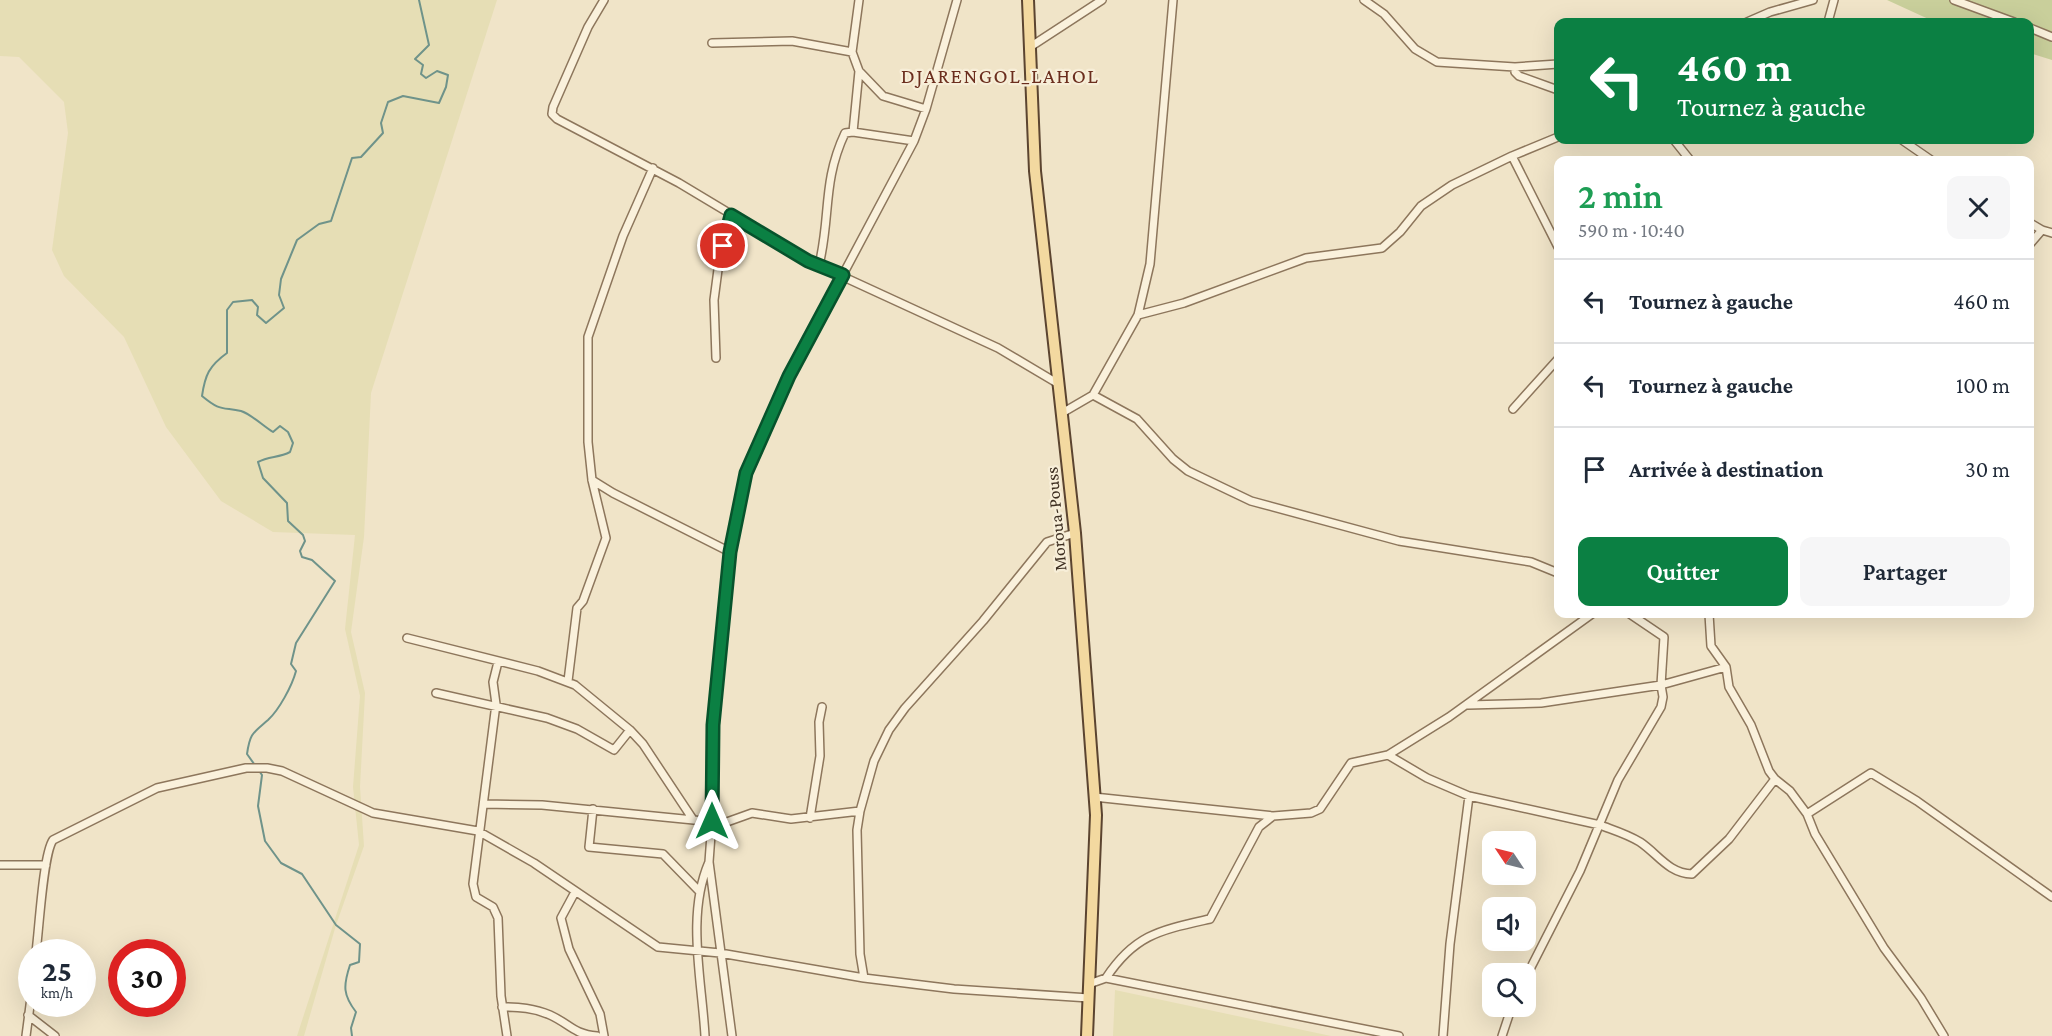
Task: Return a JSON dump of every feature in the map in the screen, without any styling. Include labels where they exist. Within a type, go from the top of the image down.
[{"type":"main road","name":"Moroua-Pouss","points":[[1028,0],[1035,171],[1075,533],[1096,815],[1087,1036]]},
{"type":"street","points":[[604,0],[576,54],[552,114],[653,168],[808,261],[843,275],[998,348],[1057,383]]},
{"type":"street","points":[[859,0],[852,52],[859,71],[883,96],[926,109]]},
{"type":"street","points":[[732,1036],[709,862],[712,821],[713,725],[730,552],[746,473],[789,376],[914,141],[926,109],[957,0]]},
{"type":"street","points":[[1030,47],[1102,0]]},
{"type":"street","points":[[1062,413],[1093,395],[1138,315],[1150,264],[1173,0]]},
{"type":"street","points":[[1364,0],[1384,14],[1415,49],[1437,62],[1515,67],[1554,64]]},
{"type":"street","points":[[1756,18],[1813,0]]},
{"type":"street","points":[[1829,18],[1834,0]]},
{"type":"street","points":[[1954,0],[2003,18]]},
{"type":"street","points":[[2034,30],[2052,37]]},
{"type":"street","points":[[712,43],[792,41],[852,52]]},
{"type":"street","points":[[1515,67],[1519,76],[1554,89]]},
{"type":"street","points":[[853,132],[859,71]]},
{"type":"street","points":[[819,265],[824,242],[825,209],[832,162],[845,133],[853,132],[914,141]]},
{"type":"street","points":[[1138,315],[1184,303],[1306,258],[1382,248],[1434,196],[1512,156],[1554,139]]},
{"type":"street","points":[[1677,144],[1687,156]]},
{"type":"street","points":[[1908,144],[1925,156]]},
{"type":"street","points":[[1512,156],[1554,239]]},
{"type":"street","points":[[568,681],[577,608],[583,601],[606,538],[592,480],[588,442],[588,337],[626,228],[653,168]]},
{"type":"street","points":[[716,358],[714,300],[719,262],[731,215]]},
{"type":"street","points":[[2034,226],[2042,231],[2052,233]]},
{"type":"street","points":[[2034,240],[2042,231]]},
{"type":"street","points":[[1513,409],[1554,363]]},
{"type":"street","points":[[1093,395],[1137,419],[1173,459],[1188,471],[1251,501],[1399,542],[1531,562],[1554,571]]},
{"type":"street","points":[[592,480],[613,493],[730,552]]},
{"type":"street","points":[[864,978],[856,842],[860,811],[874,761],[890,730],[905,708],[983,621],[1047,542],[1075,533]]},
{"type":"street","points":[[1094,797],[1273,816],[1311,813],[1320,809],[1350,763],[1388,756],[1465,705],[1586,618]]},
{"type":"street","points":[[1533,963],[1580,871],[1618,780],[1661,707],[1664,637],[1636,618]]},
{"type":"street","points":[[1709,618],[1711,646],[1726,667],[1729,687],[1746,715],[1775,779],[1790,791],[1807,814],[1815,834],[1884,948],[1921,998],[1944,1036]]},
{"type":"street","points":[[407,638],[568,681],[630,730],[643,744],[692,818]]},
{"type":"street","points":[[498,662],[493,682],[496,704],[484,804],[478,831],[473,892],[493,907],[498,918],[502,1006],[507,1036]]},
{"type":"street","points":[[1465,705],[1541,703],[1661,685],[1726,667]]},
{"type":"street","points":[[436,693],[496,704],[565,724],[614,750],[630,730]]},
{"type":"street","points":[[810,818],[820,756],[819,722],[822,707]]},
{"type":"street","points":[[1388,756],[1427,778],[1468,796],[1600,825],[1640,843],[1679,873],[1692,874],[1730,839],[1775,779]]},
{"type":"street","points":[[37,939],[48,847],[59,835],[78,830],[148,792],[246,768],[267,768],[282,771],[373,813],[478,831],[525,858],[658,947],[720,953],[864,978],[1027,996],[1089,998]]},
{"type":"street","points":[[1807,814],[1871,773],[1917,801],[2052,897]]},
{"type":"street","points":[[1443,1036],[1450,944],[1468,796]]},
{"type":"street","points":[[484,804],[542,805],[712,821],[733,821],[752,813],[781,819],[810,818],[860,811]]},
{"type":"street","points":[[593,809],[589,847],[663,854],[699,891]]},
{"type":"street","points":[[1106,978],[1131,946],[1170,928],[1210,919],[1254,835],[1273,816]]},
{"type":"street","points":[[705,1036],[698,952],[699,891],[709,862]]},
{"type":"street","points":[[0,865],[46,865]]},
{"type":"street","points":[[575,892],[561,918],[569,949],[600,1014],[604,1036]]},
{"type":"street","points":[[1089,984],[1106,978],[1399,1036]]},
{"type":"street","points":[[502,1006],[528,1007],[567,1024],[579,1034],[597,1036]]},
{"type":"street","points":[[26,1036],[28,1017]]},
{"type":"street","points":[[31,1017],[55,1036]]},
{"type":"street","points":[[1502,1036],[1508,1017]]},
{"type":"shaded area","points":[[0,0],[497,0],[371,393],[364,537],[351,632],[365,693],[360,787],[364,846],[336,925],[304,1036],[297,1036],[359,845],[353,787],[360,696],[345,629],[355,535],[273,532],[221,501],[166,427],[124,337],[64,276],[52,250],[68,133],[64,102],[19,57],[0,56]]},
{"type":"shaded area","points":[[1115,990],[1331,1036],[1113,1036]]},
{"type":"green space","points":[[1887,0],[2052,0],[2052,60],[2034,54],[2034,18],[1926,18]]},
{"type":"waterway","points":[[352,1036],[351,1028],[356,1012],[349,1000],[345,985],[350,965],[359,962],[360,944],[336,925],[302,874],[281,863],[265,841],[258,806],[262,775],[247,754],[253,734],[281,704],[296,671],[291,664],[296,643],[335,581],[312,560],[302,557],[300,551],[305,541],[303,535],[288,521],[287,503],[263,478],[258,462],[290,452],[293,443],[288,432],[280,426],[273,432],[253,417],[241,411],[217,406],[202,396],[209,372],[227,353],[227,310],[233,302],[252,300],[258,307],[257,315],[266,323],[284,308],[279,295],[281,279],[297,240],[319,224],[331,221],[352,158],[361,157],[383,133],[381,123],[388,102],[403,96],[439,103],[448,75],[437,71],[426,78],[421,74],[423,65],[415,59],[429,45],[419,0]]},
{"type":"district","name":"DJARENGOL_LAHOL","points":[[1000,76]]},
{"type":"route","points":[[712,821],[713,725],[730,552],[746,473],[789,376],[843,275],[808,261],[731,215],[723,246]]}]
